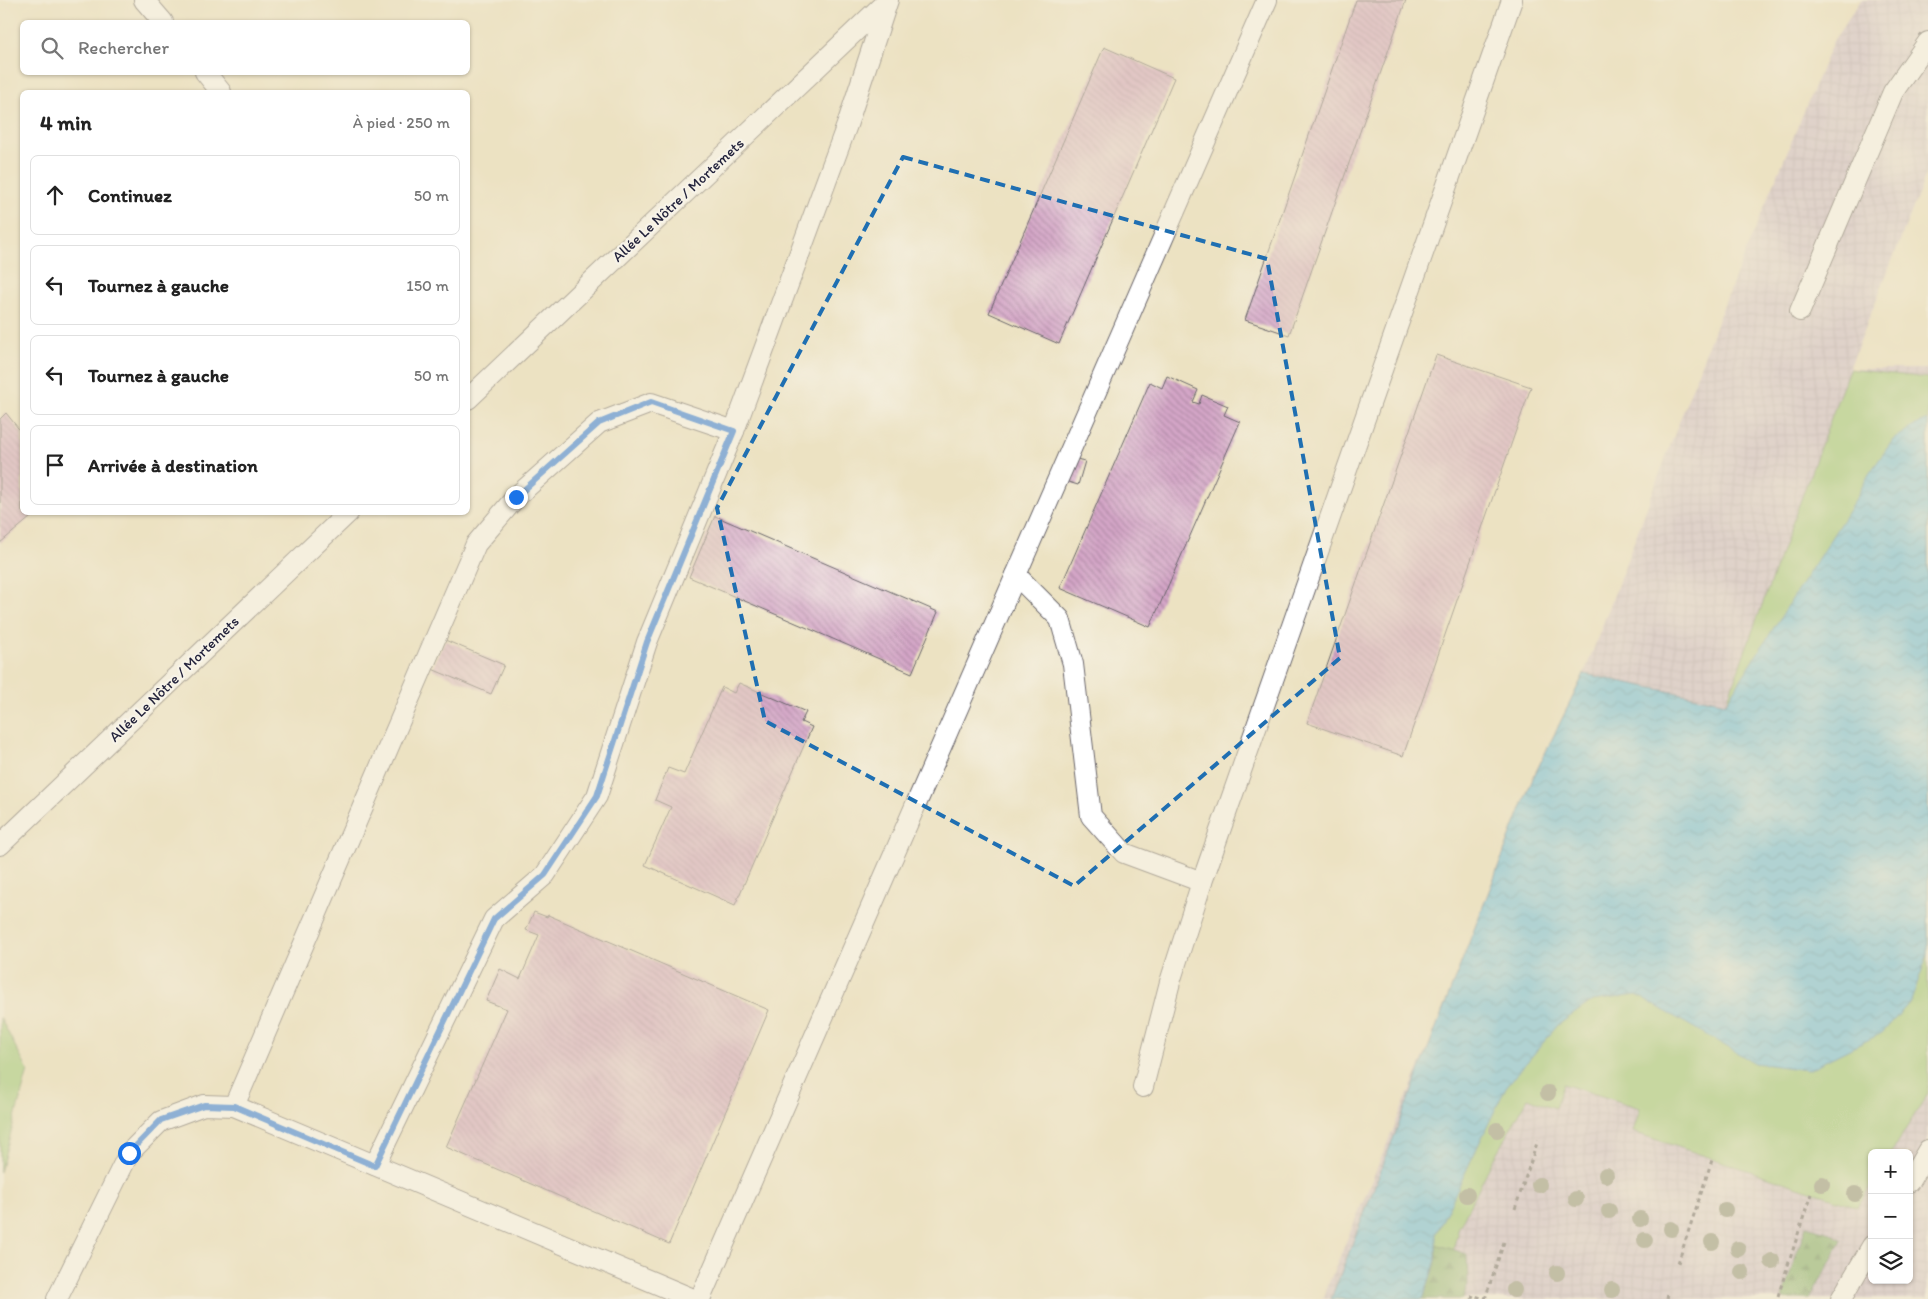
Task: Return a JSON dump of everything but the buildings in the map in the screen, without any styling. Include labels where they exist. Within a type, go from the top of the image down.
[{"type":"lane","points":[[144,0],[161,20]]},
{"type":"lane","points":[[375,1166],[494,919],[545,875],[597,796],[647,642],[734,431],[847,125],[888,0]]},
{"type":"lane","name":"Allée Le Nôtre / Mortemets","points":[[470,392],[888,0]]},
{"type":"lane","points":[[700,1299],[1267,0]]},
{"type":"lane","points":[[1143,1087],[1170,982],[1202,882],[1512,0]]},
{"type":"lane","points":[[1800,312],[1893,92],[1928,42]]},
{"type":"lane","points":[[207,75],[219,90]]},
{"type":"lane","points":[[234,1106],[476,544],[516,497],[599,423],[651,402],[734,431]]},
{"type":"lane","name":"Allée Le Nôtre / Mortemets","points":[[0,845],[346,515]]},
{"type":"lane","points":[[1016,575],[1060,619],[1073,664],[1092,816],[1124,853],[1202,882]]},
{"type":"lane","points":[[57,1299],[129,1153],[161,1120],[204,1105],[234,1106],[693,1299]]},
{"type":"lane","points":[[1913,1175],[1928,1150]]},
{"type":"lane","points":[[1841,1299],[1868,1253]]},
{"type":"path","points":[[1515,1210],[1538,1140]]},
{"type":"path","points":[[1678,1263],[1712,1160]]},
{"type":"path","points":[[1778,1296],[1811,1194]]},
{"type":"path","points":[[1472,1299],[1473,1295],[1485,1299],[1504,1242]]},
{"type":"path","points":[[1667,1299],[1668,1294]]},
{"type":"highlighted area","points":[[903,157],[1267,259],[1340,658],[1074,886],[765,721],[717,508]]},
{"type":"shaded area","points":[[1861,0],[1928,0],[1928,170],[1849,369],[1928,369],[1928,1299],[1322,1299],[1584,674],[1718,319],[1833,41]]},
{"type":"green space","points":[[1849,369],[1928,378],[1928,1093],[1893,1149],[1868,1149],[1868,1191],[1858,1207],[1633,1132],[1640,1108],[1563,1084],[1555,1108],[1528,1098],[1495,1156],[1459,1227],[1453,1250],[1436,1244],[1423,1299],[1331,1299],[1532,780],[1584,674],[1726,703]]},
{"type":"green space","points":[[0,1017],[28,1071],[0,1172]]},
{"type":"green space","points":[[1806,1226],[1831,1233],[1842,1240],[1810,1299],[1785,1299],[1782,1298]]},
{"type":"green space","points":[[1436,1244],[1467,1254],[1468,1284],[1463,1299],[1423,1299],[1436,1260]]},
{"type":"water","points":[[1922,421],[1928,421],[1928,953],[1911,1001],[1882,1033],[1807,1070],[1755,1063],[1637,995],[1592,1001],[1558,1025],[1506,1087],[1436,1234],[1436,1260],[1423,1299],[1331,1299],[1532,780],[1584,674],[1726,703],[1854,502],[1869,474],[1893,440]]},
{"type":"route","points":[[129,1153],[161,1120],[204,1105],[234,1106],[375,1166],[494,919],[545,875],[597,796],[647,642],[734,431],[651,402],[599,423],[516,497]]}]
